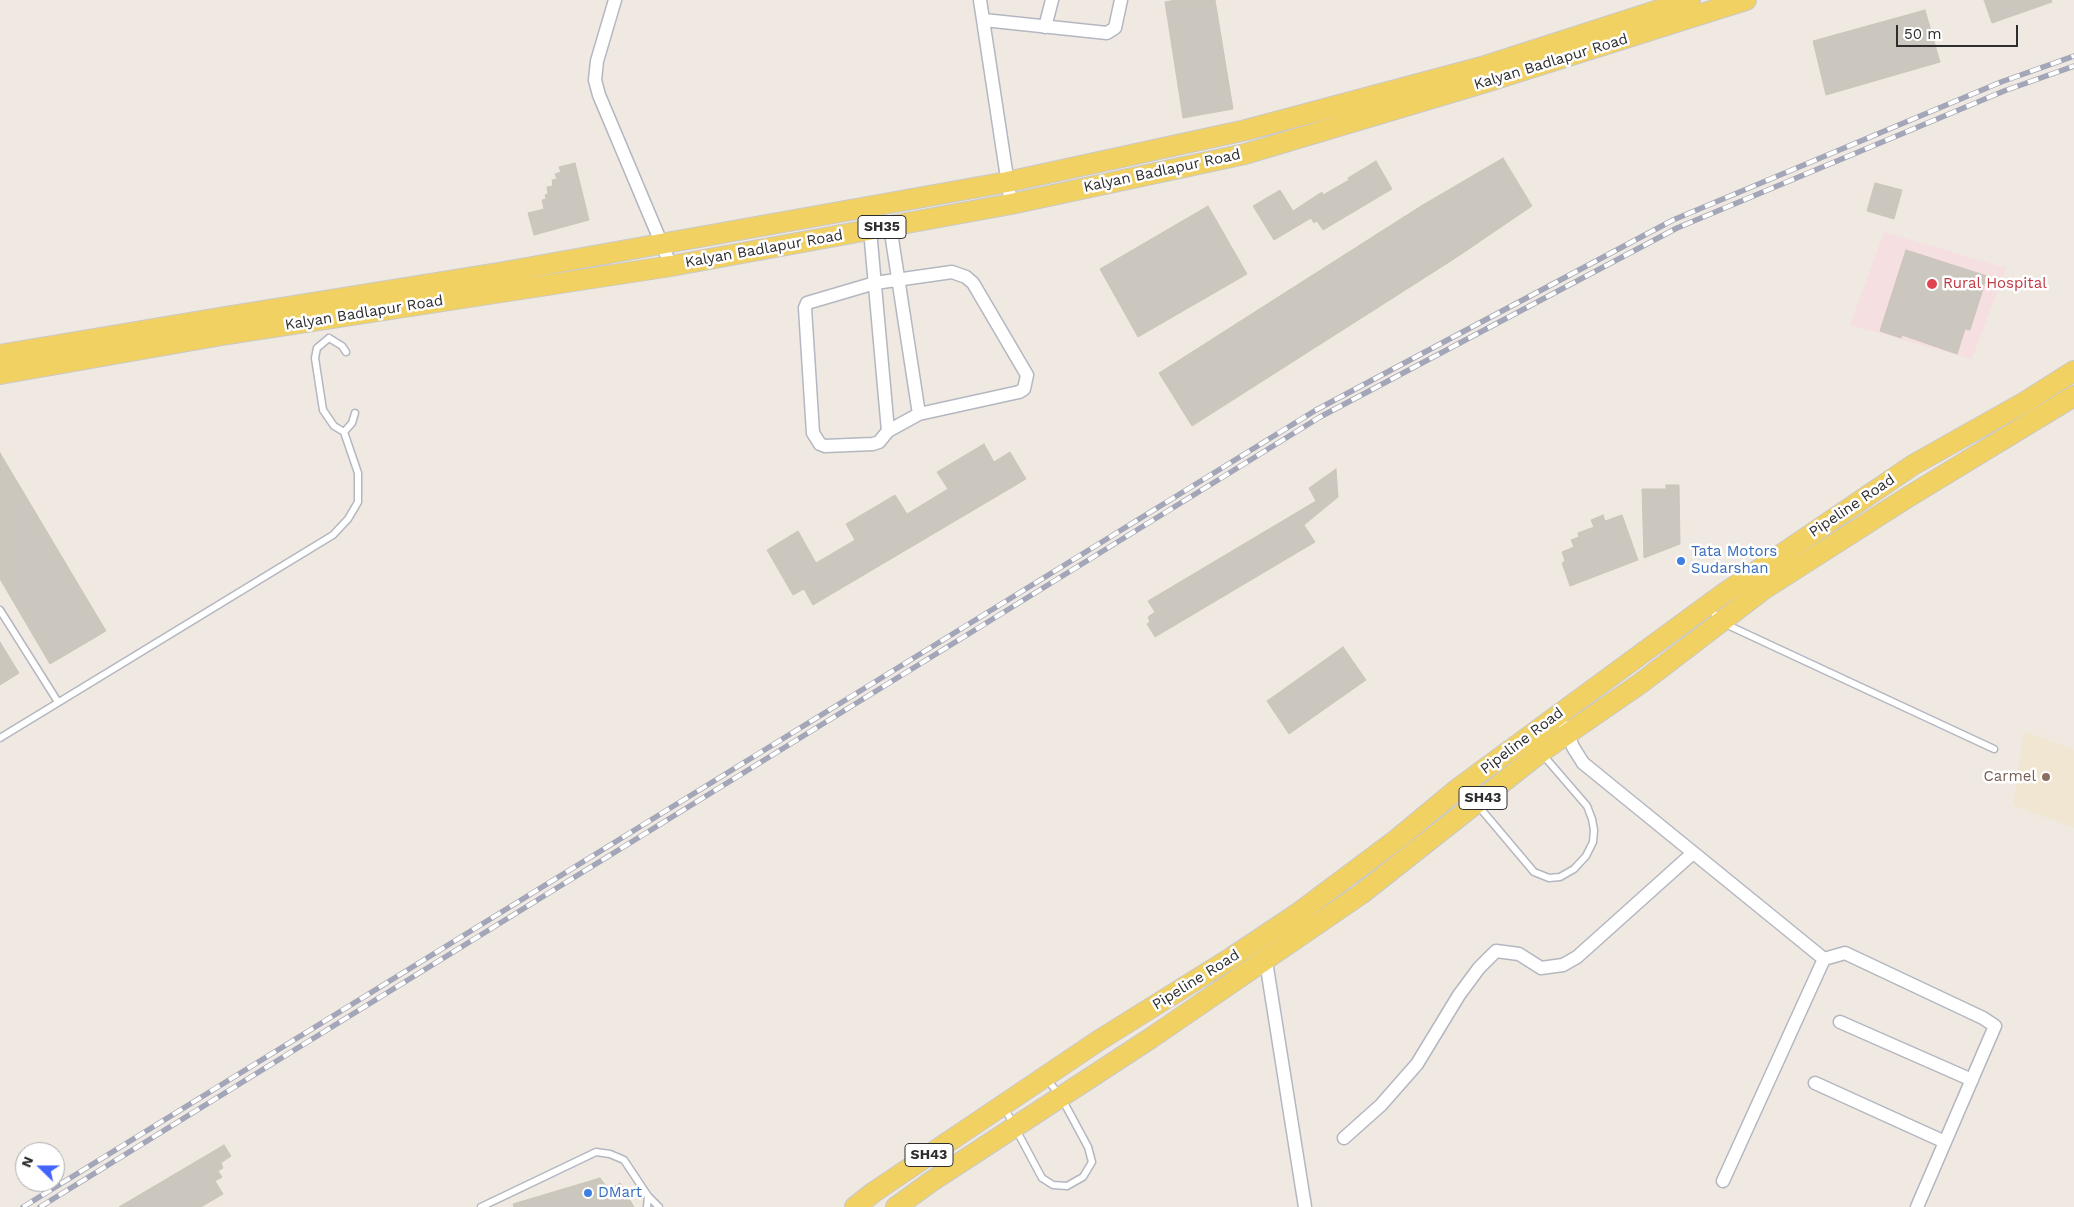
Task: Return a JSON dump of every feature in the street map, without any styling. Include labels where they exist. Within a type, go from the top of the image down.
[{"type":"main road","name":"Kalyan Badlapur Road","points":[[0,374],[336,318],[505,282],[662,244],[1007,182],[1256,128],[1482,66],[1690,0]]},
{"type":"main road","name":"Kalyan Badlapur Road","points":[[505,282],[671,266],[1011,204],[1245,154],[1483,83],[1746,0]]},
{"type":"main road","name":"Kalyan Badlapur Road","points":[[0,356],[336,318]]},
{"type":"main road","name":"Pipeline Road","points":[[856,1207],[874,1192],[1098,1041],[1297,914],[1396,840],[1462,786],[1557,714],[1707,605],[1913,465],[2074,372]]},
{"type":"main road","name":"Pipeline Road","points":[[896,1207],[1151,1038],[1361,894],[1541,752],[1641,683],[1764,589],[1892,507],[2074,396]]},
{"type":"street","points":[[615,0],[597,61],[596,80],[599,95],[671,266]]},
{"type":"street","points":[[980,0],[1011,204]]},
{"type":"street","points":[[1045,27],[1052,0]]},
{"type":"street","points":[[984,20],[1107,33],[1115,28],[1121,0]]},
{"type":"street","points":[[890,226],[919,414]]},
{"type":"street","points":[[870,230],[888,431]]},
{"type":"street","points":[[952,272],[966,277],[973,283],[1028,375],[1024,389],[1019,392],[919,414],[888,431],[879,442],[873,444],[825,446],[816,440],[813,434],[805,305],[875,283],[952,272]]},
{"type":"street","points":[[1557,714],[1569,732],[1573,747],[1583,763],[1824,959]]},
{"type":"street","points":[[1344,1138],[1381,1105],[1417,1064],[1459,995],[1479,968],[1496,951],[1520,954],[1541,968],[1563,965],[1577,957],[1693,853]]},
{"type":"street","points":[[1261,938],[1305,1207]]},
{"type":"street","points":[[1723,1181],[1824,959],[1845,953],[1983,1018],[1995,1026],[1917,1207]]},
{"type":"street","points":[[1840,1022],[1972,1080]]},
{"type":"street","points":[[1815,1083],[1945,1142]]},
{"type":"lane","points":[[336,318],[342,346],[346,352]]},
{"type":"lane","points":[[0,738],[333,535],[348,519],[358,502],[358,473],[344,432],[334,426],[323,410],[315,358],[317,348],[336,318]]},
{"type":"lane","points":[[344,432],[352,423],[355,414]]},
{"type":"lane","points":[[1707,605],[1720,622],[1994,749]]},
{"type":"lane","points":[[0,610],[58,702]]},
{"type":"lane","points":[[1462,786],[1534,872],[1549,878],[1560,877],[1574,869],[1586,856],[1593,842],[1594,830],[1587,806],[1541,752]]},
{"type":"lane","points":[[1003,1105],[1042,1178],[1053,1186],[1067,1186],[1083,1177],[1092,1162],[1088,1147],[1061,1097],[1046,1077]]},
{"type":"lane","points":[[481,1207],[596,1152],[610,1154],[624,1160],[648,1196],[659,1207]]},
{"type":"lane","points":[[647,1207],[648,1196]]},
{"type":"shaded area","name":"Rural Hospital","points":[[1884,232],[2006,268],[1972,359],[1850,325]]},
{"type":"shaded area","name":"Carmel","points":[[2024,731],[2074,750],[2074,828],[2013,805]]},
{"type":"building","points":[[1176,0],[1215,0],[1233,109],[1183,118],[1165,2]]},
{"type":"building","points":[[1984,0],[2051,0],[2052,2],[1992,23]]},
{"type":"building","points":[[1925,10],[1940,62],[1826,95],[1813,41]]},
{"type":"building","points":[[1503,158],[1532,206],[1454,259],[1192,426],[1159,373],[1421,206]]},
{"type":"building","points":[[1376,161],[1392,189],[1323,230],[1317,221],[1314,223],[1311,218],[1274,240],[1253,206],[1280,190],[1293,211],[1322,192],[1323,195],[1349,180],[1348,178]]},
{"type":"building","points":[[575,163],[589,220],[534,235],[528,213],[544,209],[542,200],[546,199],[545,195],[548,194],[547,187],[553,186],[552,180],[557,179],[555,174],[561,172],[559,167]]},
{"type":"building","points":[[1875,183],[1902,190],[1894,219],[1867,211]]},
{"type":"building","points":[[1208,206],[1247,274],[1138,337],[1100,269]]},
{"type":"building","points":[[1906,250],[1987,276],[1970,330],[1965,329],[1957,354],[1902,335],[1901,338],[1880,331]]},
{"type":"building","points":[[984,444],[994,462],[1010,452],[1026,479],[813,605],[804,589],[793,595],[767,550],[798,531],[816,563],[855,540],[846,524],[895,495],[907,514],[948,489],[937,472]]},
{"type":"building","points":[[0,453],[106,631],[50,664],[0,579]]},
{"type":"building","points":[[1336,469],[1338,497],[1304,525],[1315,542],[1155,637],[1147,624],[1150,622],[1148,617],[1155,612],[1148,601],[1316,501],[1309,488]]},
{"type":"building","points":[[1666,485],[1679,485],[1680,544],[1644,558],[1642,489],[1666,489]]},
{"type":"building","points":[[1603,515],[1605,521],[1622,515],[1638,560],[1570,586],[1562,563],[1565,561],[1562,552],[1574,547],[1571,540],[1579,537],[1578,533],[1594,527],[1591,520]]},
{"type":"building","points":[[0,642],[19,673],[0,685]]},
{"type":"building","points":[[1343,647],[1366,680],[1289,734],[1267,701]]},
{"type":"building","points":[[224,1145],[231,1156],[221,1163],[223,1168],[218,1171],[222,1177],[215,1181],[223,1194],[201,1207],[119,1207]]},
{"type":"building","name":"DMart","points":[[600,1178],[609,1190],[620,1183],[634,1207],[514,1207],[513,1204]]},
{"type":"railway","points":[[23,1207],[1316,410],[1673,220],[2001,82],[2074,56]]},
{"type":"railway","points":[[40,1207],[1320,417],[1677,228],[2004,91],[2074,66]]},
{"type":"place","name":"Rural Hospital","points":[[1932,284]]},
{"type":"place","name":"Tata Motors Sudarshan","points":[[1681,561]]},
{"type":"place","name":"Carmel","points":[[2046,777]]},
{"type":"place","name":"DMart","points":[[588,1193]]}]
